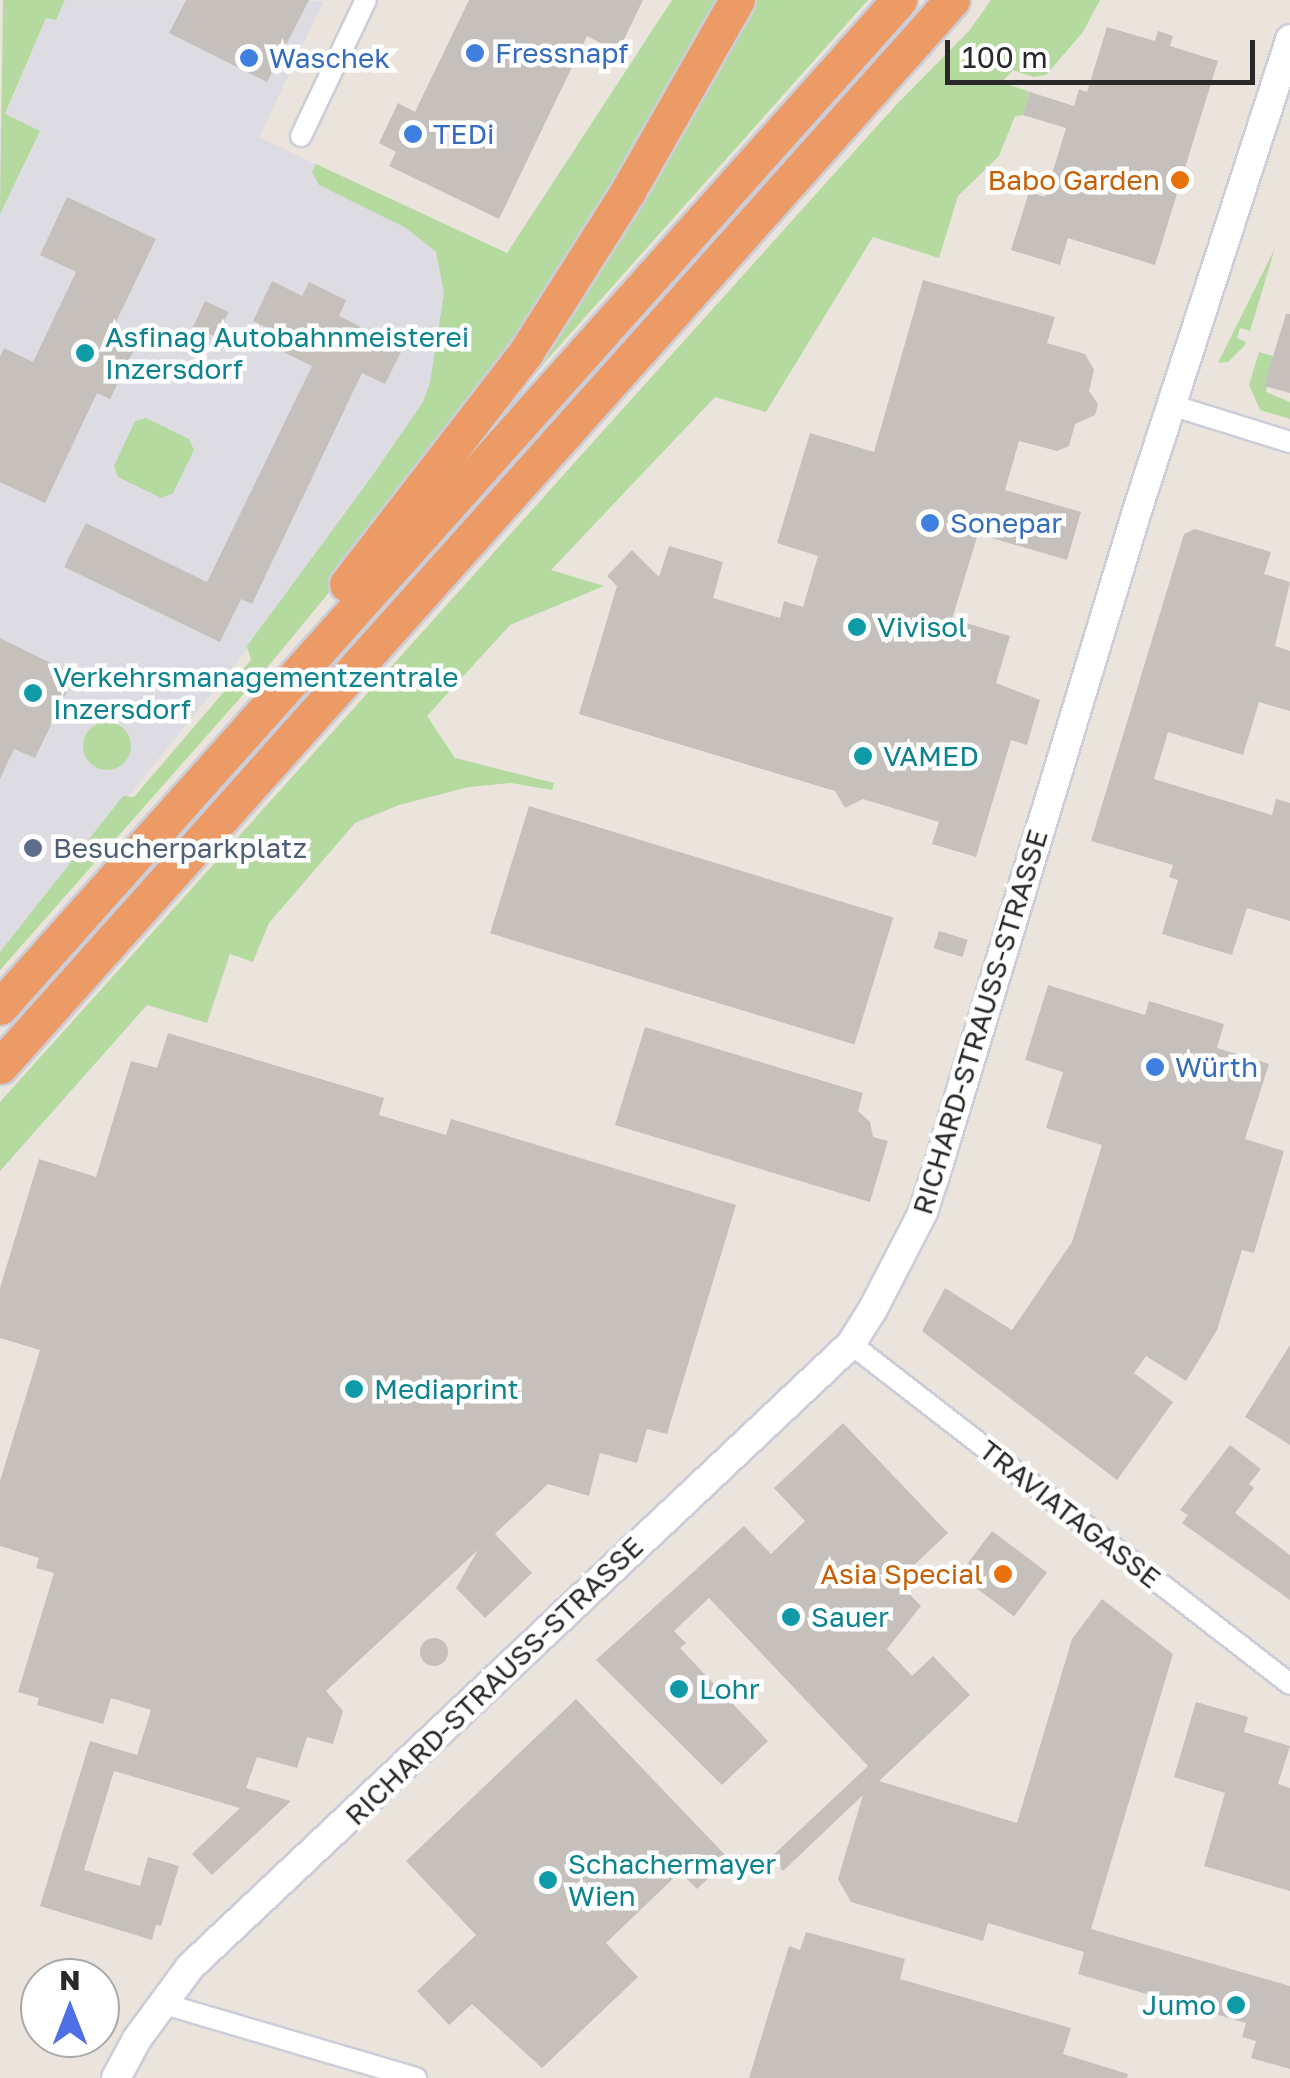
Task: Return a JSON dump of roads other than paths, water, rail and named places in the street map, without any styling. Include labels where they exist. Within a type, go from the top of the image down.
[{"type":"highway","points":[[190,792],[224,740],[526,352],[628,192],[736,0]]},
{"type":"highway","points":[[0,1007],[899,0]]},
{"type":"highway","points":[[0,1066],[952,0]]},
{"type":"main road","name":"RICHARD-STRAUSS-STRASSE","points":[[116,2078],[162,2002],[190,1968],[851,1344],[929,1194],[1170,405],[1290,39]]},
{"type":"street","points":[[300,136],[366,0]]},
{"type":"street","points":[[1170,405],[1290,442]]},
{"type":"street","name":"TRAVIATAGASSE","points":[[851,1344],[1290,1684]]},
{"type":"street","points":[[162,2002],[416,2078]]},
{"type":"place","name":"Fressnapf","points":[[475,53]]},
{"type":"place","name":"Waschek","points":[[249,58]]},
{"type":"place","name":"TEDi","points":[[413,134]]},
{"type":"place","name":"Babo Garden","points":[[1180,180]]},
{"type":"place","name":"Asfinag Autobahnmeisterei Inzersdorf","points":[[85,353]]},
{"type":"place","name":"Sonepar","points":[[930,523]]},
{"type":"place","name":"Vivisol","points":[[857,627]]},
{"type":"place","name":"Verkehrsmanagementzentrale Inzersdorf","points":[[33,693]]},
{"type":"place","name":"VAMED","points":[[863,756]]},
{"type":"place","name":"Besucherparkplatz","points":[[33,848]]},
{"type":"place","name":"Würth","points":[[1155,1067]]},
{"type":"place","name":"Mediaprint","points":[[354,1389]]},
{"type":"place","name":"Asia Special","points":[[1003,1574]]},
{"type":"place","name":"Sauer","points":[[791,1617]]},
{"type":"place","name":"Lohr","points":[[679,1689]]},
{"type":"place","name":"Schachermayer Wien","points":[[548,1880]]},
{"type":"place","name":"Jumo","points":[[1236,2005]]}]
